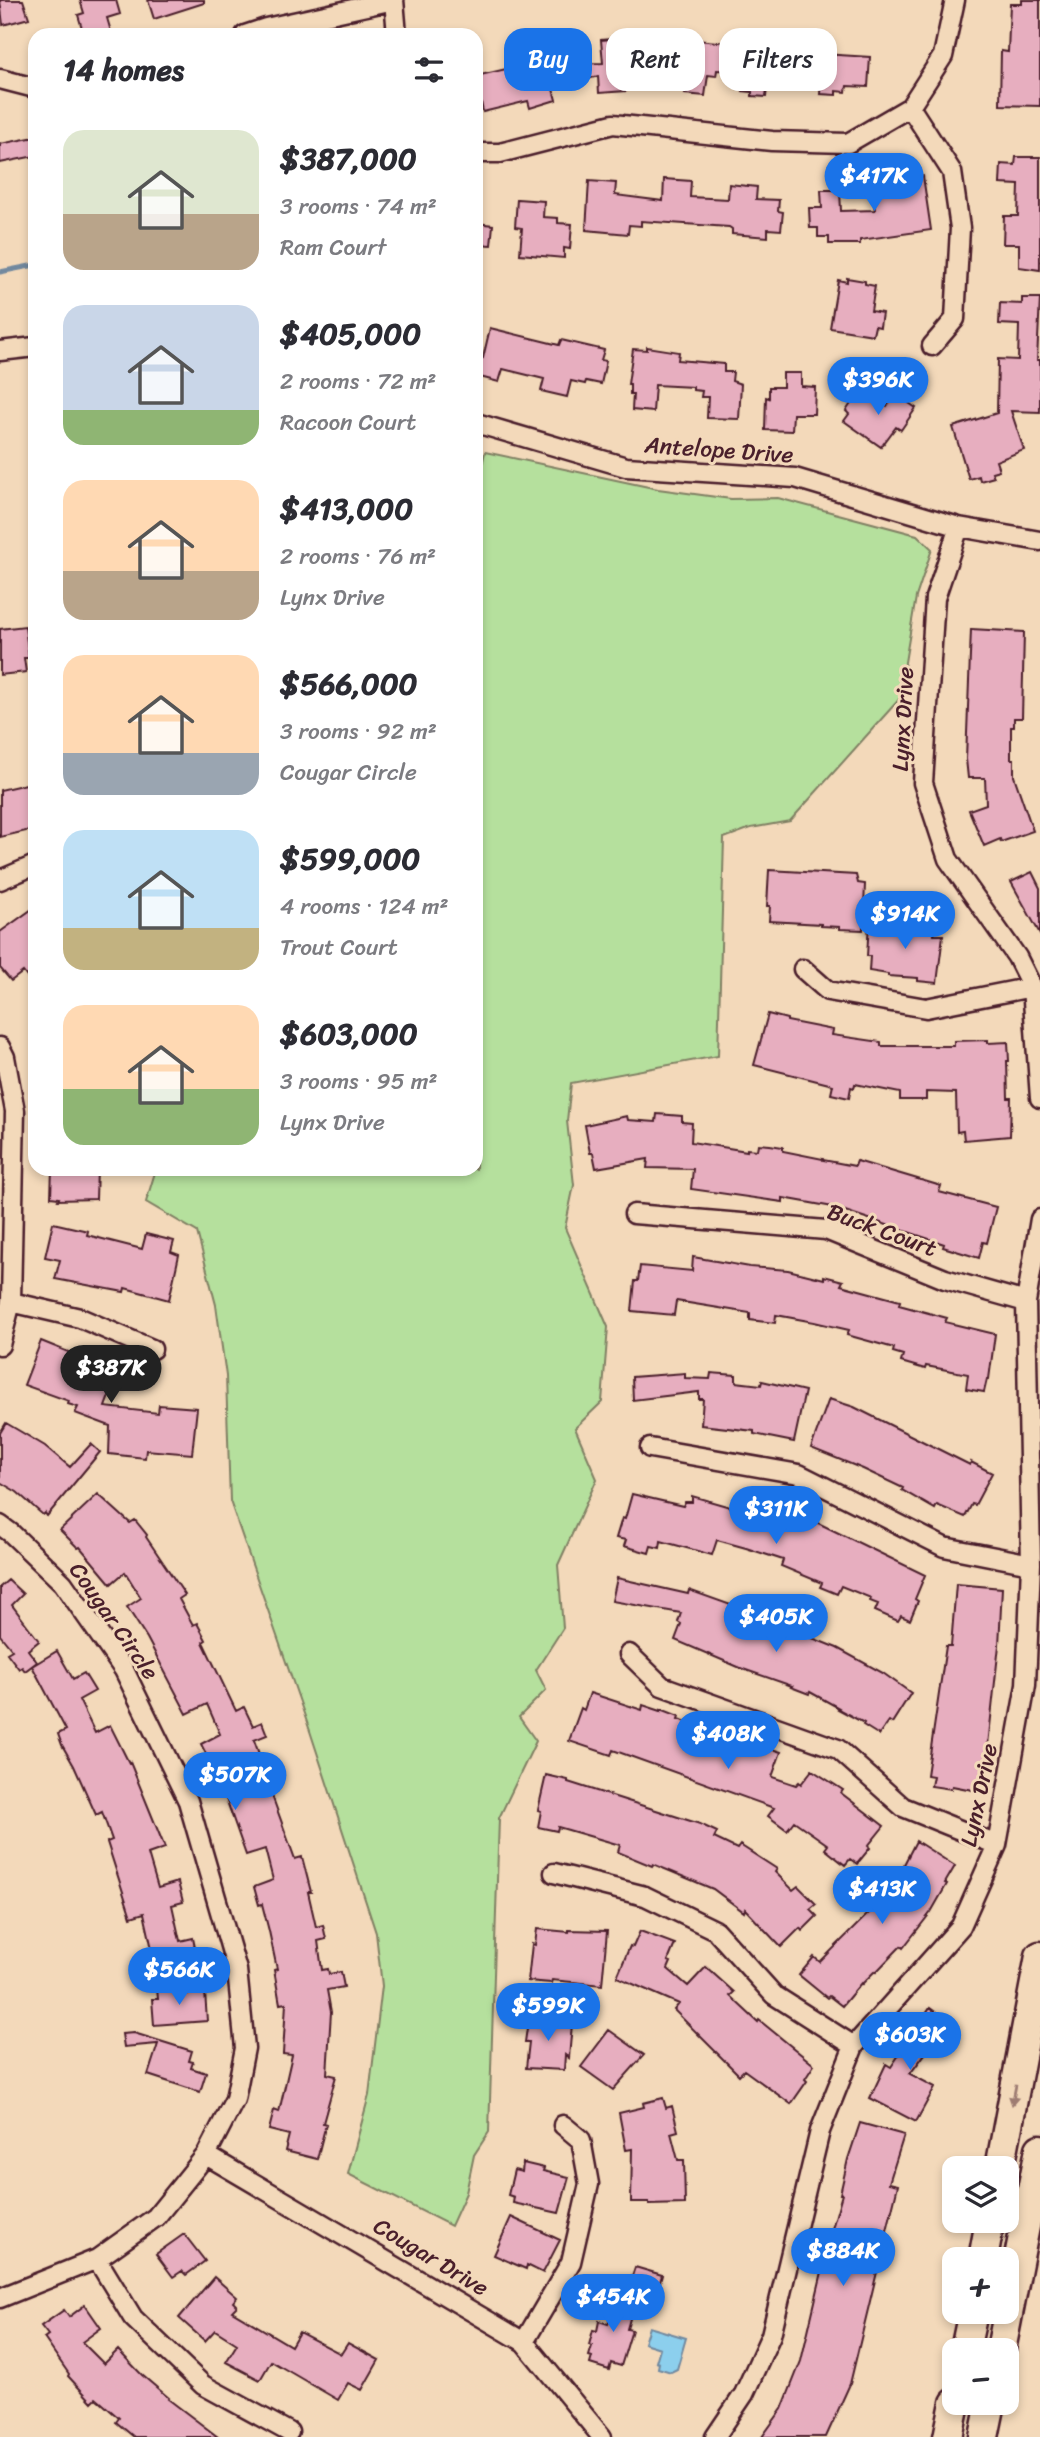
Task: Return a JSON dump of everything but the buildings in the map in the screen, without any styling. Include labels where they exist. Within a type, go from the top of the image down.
[{"type":"main road","points":[[1002,2156],[1040,1956]]},
{"type":"main road","points":[[1003,2338],[1040,2149]]},
{"type":"main road","points":[[948,2437],[953,2415]]},
{"type":"main road","points":[[985,2437],[989,2415]]},
{"type":"street","points":[[266,28],[394,0],[396,28]]},
{"type":"street","points":[[483,153],[500,153],[613,124],[772,141],[848,143],[910,107],[943,56],[955,0]]},
{"type":"street","points":[[0,79],[28,86]]},
{"type":"street","points":[[910,107],[952,172],[960,228],[955,319],[932,346]]},
{"type":"street","points":[[0,351],[28,348]]},
{"type":"street","name":"Antelope Drive","points":[[483,425],[626,467],[795,478],[959,527],[1040,541]]},
{"type":"street","name":"Lynx Drive","points":[[959,527],[935,598],[923,783],[948,859],[1017,957],[1031,987],[1040,1098]]},
{"type":"street","points":[[0,880],[28,868]]},
{"type":"street","points":[[803,969],[828,991],[926,1008],[1031,987]]},
{"type":"street","points":[[0,1046],[5,1057],[15,1111],[10,1302],[0,1345]]},
{"type":"street","name":"Buck Court","points":[[634,1214],[826,1230],[945,1279],[1026,1302]]},
{"type":"street","name":"Lynx Drive","points":[[715,2437],[744,2394],[771,2335],[820,2131],[854,2046],[961,1926],[997,1845],[1026,1685],[1031,1564],[1026,1302],[1040,1219]]},
{"type":"street","points":[[10,1302],[80,1318],[152,1349]]},
{"type":"street","points":[[650,1448],[799,1474],[944,1547],[1031,1564]]},
{"type":"street","name":"Cougar Circle","points":[[0,1525],[63,1583],[124,1670],[188,1801],[237,1970],[245,2048],[235,2099],[206,2155],[156,2217],[97,2259],[0,2298]]},
{"type":"street","points":[[629,1654],[662,1686],[838,1749],[903,1807],[997,1845]]},
{"type":"street","points":[[554,1873],[645,1896],[715,1930],[774,1995],[854,2046]]},
{"type":"street","points":[[524,2342],[571,2262],[589,2184],[581,2140],[564,2125]]},
{"type":"street","name":"Cougar Drive","points":[[206,2155],[398,2265],[524,2342],[602,2437]]},
{"type":"street","points":[[97,2259],[133,2318],[203,2385],[289,2432]]},
{"type":"green space","points":[[485,452],[658,489],[731,499],[778,498],[917,535],[932,549],[916,597],[905,662],[903,695],[790,821],[751,828],[724,838],[718,1056],[571,1083],[567,1121],[574,1185],[565,1228],[608,1327],[602,1402],[575,1428],[597,1479],[558,1565],[563,1628],[536,1670],[546,1690],[519,1717],[536,1741],[499,1818],[489,2132],[474,2155],[466,2193],[451,2226],[348,2174],[369,2095],[382,1986],[376,1933],[309,1728],[230,1501],[226,1376],[216,1305],[197,1232],[146,1202],[154,1176],[483,1176]]},
{"type":"water","points":[[649,2327],[686,2338],[677,2369],[671,2372],[658,2368],[659,2363],[656,2362],[660,2348],[644,2343]]},
{"type":"waterway","points":[[0,272],[28,266]]}]
